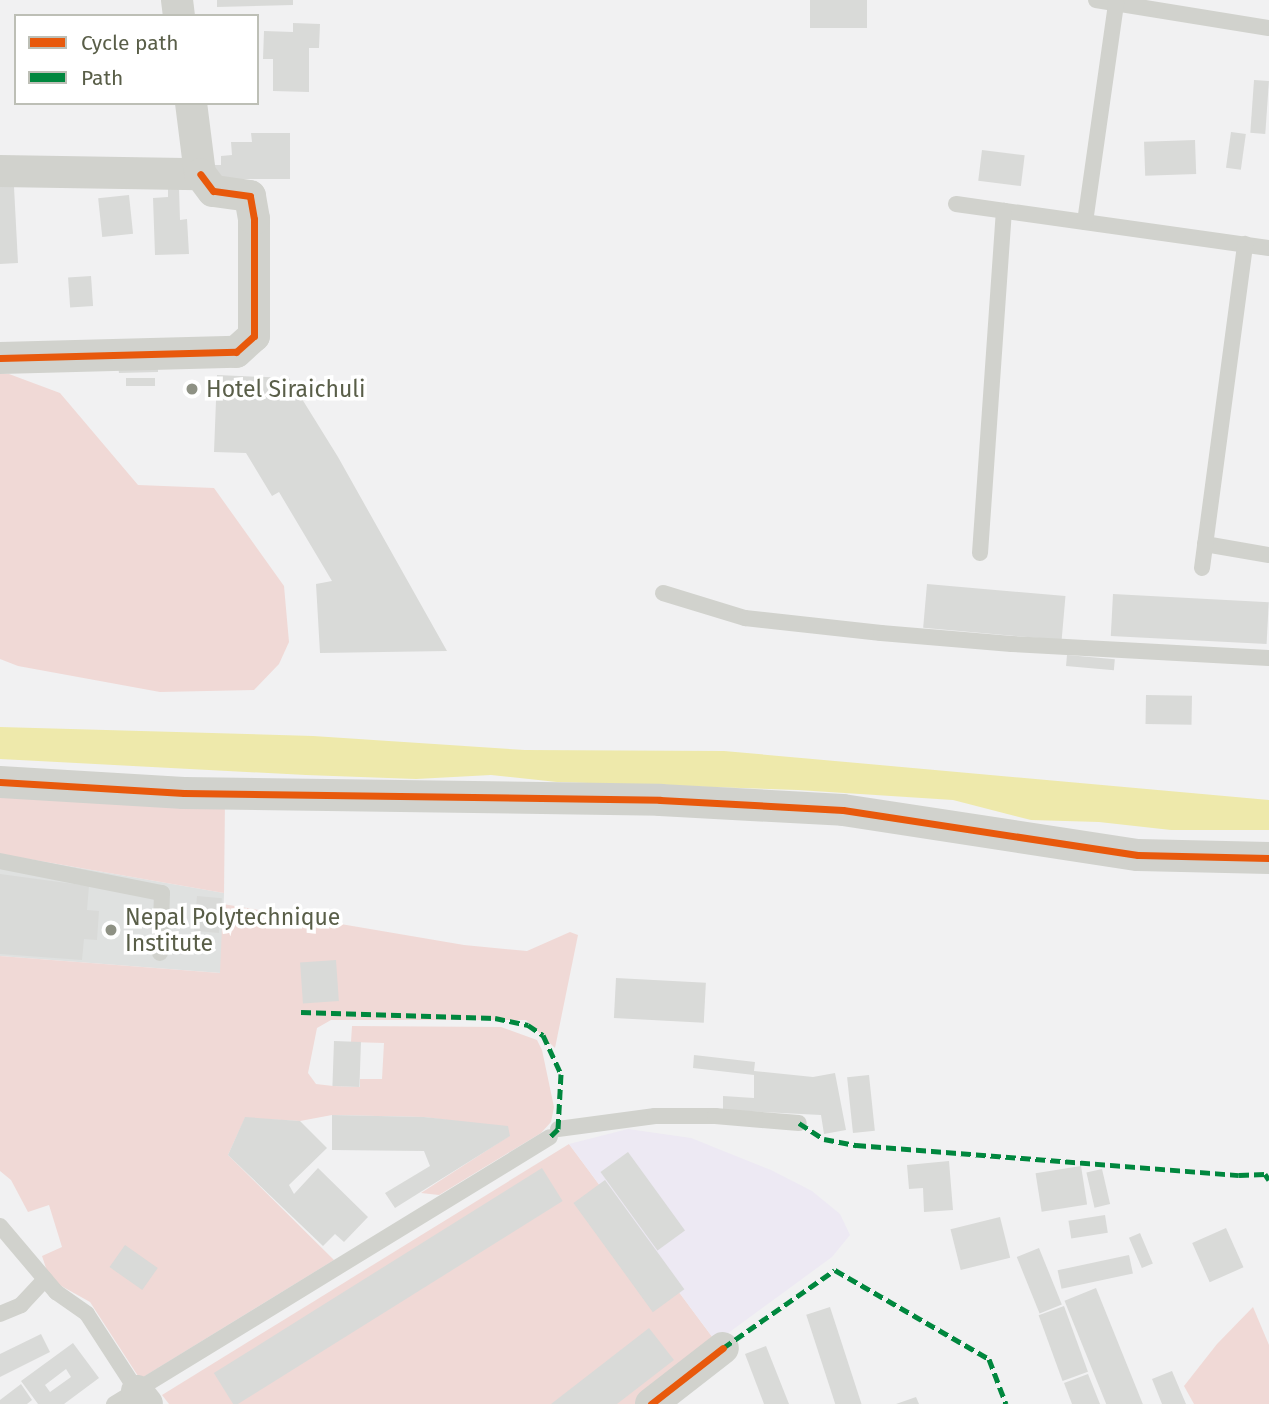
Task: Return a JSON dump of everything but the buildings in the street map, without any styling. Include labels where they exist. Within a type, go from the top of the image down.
[{"type":"street","points":[[0,358],[236,352],[254,336],[254,219],[250,196],[213,191],[200,174],[191,105]]},
{"type":"street","points":[[0,171],[200,174]]},
{"type":"street","points":[[0,782],[184,793],[336,797],[489,795],[660,800],[830,810],[1138,855],[1269,858]]},
{"type":"street","points":[[651,1404],[723,1348]]},
{"type":"lane","points":[[1096,0],[1269,27]]},
{"type":"lane","points":[[1085,222],[1116,3]]},
{"type":"lane","points":[[956,204],[1269,248]]},
{"type":"lane","points":[[981,553],[1004,211]]},
{"type":"lane","points":[[1202,568],[1245,244]]},
{"type":"lane","points":[[1205,544],[1269,555]]},
{"type":"lane","points":[[663,593],[745,618],[1012,644],[1269,658]]},
{"type":"lane","points":[[0,861],[162,893],[160,953]]},
{"type":"lane","points":[[0,1226],[56,1292],[87,1314],[133,1400],[554,1133],[655,1116],[715,1116],[799,1123]]},
{"type":"lane","points":[[0,1314],[21,1305],[45,1279]]},
{"type":"shaded area","points":[[0,374],[9,374],[60,393],[138,485],[214,488],[284,586],[289,642],[279,664],[254,690],[160,692],[18,666],[0,659]]},
{"type":"shaded area","points":[[0,727],[313,736],[525,750],[724,751],[1269,800],[1269,830],[1171,830],[1099,822],[1031,820],[953,800],[798,790],[557,782],[491,775],[416,779],[306,775],[0,759]]},
{"type":"shaded area","points":[[0,791],[225,800],[224,893],[0,854]]},
{"type":"shaded area","name":"Nepal Polytechnique Institute","points":[[0,854],[224,893],[221,973],[0,956]]},
{"type":"shaded area","points":[[223,904],[464,945],[527,951],[570,932],[578,935],[555,1048],[526,1020],[331,1020],[317,1028],[308,1073],[316,1084],[333,1086],[360,1087],[360,1079],[382,1079],[384,1043],[351,1042],[352,1026],[501,1027],[537,1040],[542,1050],[554,1107],[551,1122],[541,1133],[439,1195],[421,1193],[509,1136],[454,1121],[424,1117],[332,1115],[300,1121],[245,1118],[228,1155],[334,1260],[140,1379],[90,1302],[56,1283],[47,1271],[42,1256],[62,1247],[49,1205],[28,1212],[11,1180],[0,1171],[0,956],[220,973]]},
{"type":"shaded area","points":[[569,1144],[716,1342],[636,1404],[169,1404],[162,1395]]},
{"type":"shaded area","points":[[1253,1307],[1269,1345],[1269,1404],[1194,1404],[1184,1386],[1217,1344]]},
{"type":"sand","points":[[628,1129],[691,1138],[771,1170],[812,1191],[840,1214],[850,1235],[832,1257],[716,1342],[569,1144]]},
{"type":"marked path","points":[[301,1012],[495,1018],[528,1025],[543,1035],[561,1074],[558,1129],[550,1137]]},
{"type":"marked path","points":[[799,1123],[824,1139],[856,1145],[1239,1175],[1265,1174],[1269,1180]]},
{"type":"marked path","points":[[723,1348],[835,1270],[989,1359],[1006,1404]]},
{"type":"cycle path","points":[[0,358],[236,352],[254,336],[254,219],[250,196],[213,191],[200,174]]},
{"type":"cycle path","points":[[0,782],[184,793],[660,800],[843,810],[1138,855],[1269,858]]},
{"type":"cycle path","points":[[651,1404],[723,1348]]},
{"type":"place","name":"Hotel Siraichuli","points":[[192,389]]},
{"type":"place","name":"Nepal Polytechnique Institute","points":[[111,930]]}]
